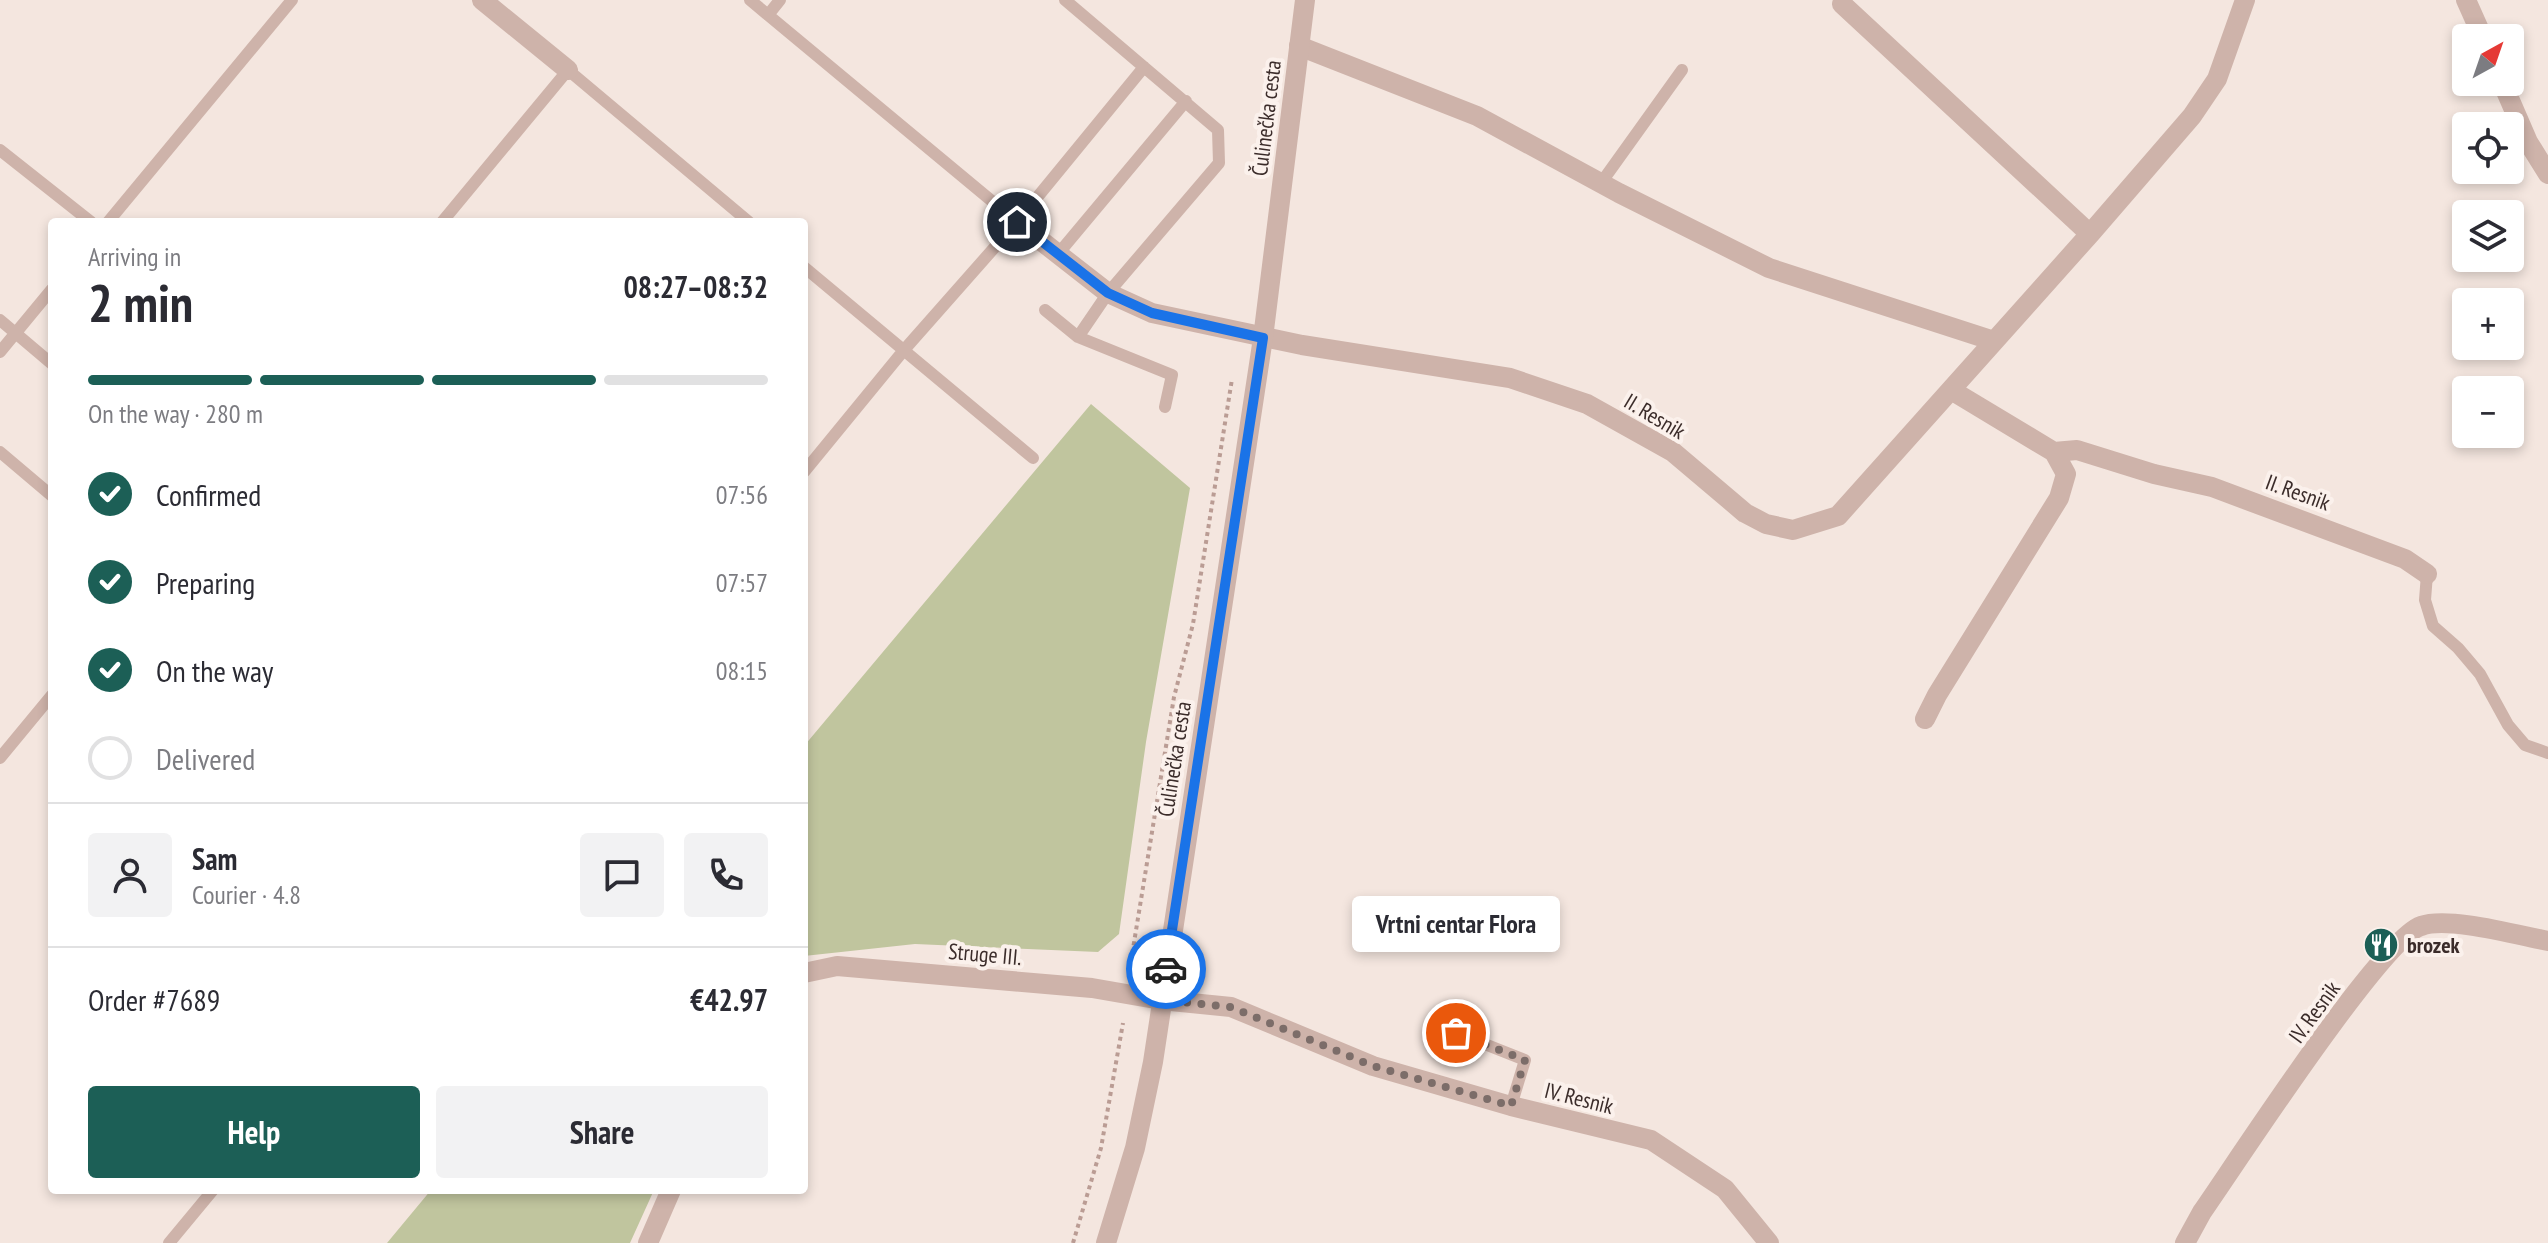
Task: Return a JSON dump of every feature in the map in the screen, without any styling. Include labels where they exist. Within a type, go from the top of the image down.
[{"type":"street","points":[[482,0],[568,70]]},
{"type":"street","name":"Čulinečka cesta","points":[[1106,1243],[1126,1186],[1146,1104],[1263,338],[1305,0]]},
{"type":"street","name":"II. Resnik","points":[[1263,338],[1510,378],[1550,389],[1587,404],[1673,452],[1745,513],[1766,524],[1793,530],[1838,516],[2192,116],[2217,79],[2245,0]]},
{"type":"street","points":[[2466,0],[2477,24]]},
{"type":"street","points":[[1842,4],[2090,234]]},
{"type":"street","points":[[1299,46],[1477,116],[1769,268],[1994,341]]},
{"type":"street","points":[[2508,96],[2528,142],[2548,174]]},
{"type":"street","points":[[1017,222],[1108,293],[1152,313],[1263,338]]},
{"type":"street","name":"II. Resnik","points":[[1951,390],[2054,452],[2077,450],[2154,474],[2212,487],[2405,559],[2427,574]]},
{"type":"street","points":[[1925,719],[2059,498],[2066,474],[2054,452]]},
{"type":"street","name":"IV. Resnik","points":[[2185,1243],[2202,1212],[2341,1013],[2392,948],[2418,926],[2440,922],[2548,941]]},
{"type":"street","name":"Struge III.","points":[[808,972],[837,966],[1092,988],[1161,1000]]},
{"type":"street","name":"IV. Resnik","points":[[1161,1000],[1231,1007],[1373,1066],[1511,1106],[1651,1140],[1725,1189],[1769,1243]]},
{"type":"street","points":[[648,1243],[669,1194]]},
{"type":"lane","points":[[111,218],[292,0]]},
{"type":"lane","points":[[750,0],[1017,222]]},
{"type":"lane","points":[[768,15],[780,0]]},
{"type":"lane","points":[[1065,0],[1218,130],[1219,163],[1108,293],[1078,337]]},
{"type":"lane","points":[[808,467],[904,350],[1017,222],[1144,67]]},
{"type":"lane","points":[[445,218],[568,70],[744,218]]},
{"type":"lane","points":[[1601,183],[1682,70]]},
{"type":"lane","points":[[1058,254],[1186,101]]},
{"type":"lane","points":[[0,150],[86,218]]},
{"type":"lane","points":[[808,270],[1033,458]]},
{"type":"lane","points":[[0,352],[48,294]]},
{"type":"lane","points":[[1045,310],[1078,337],[1172,375],[1165,407]]},
{"type":"lane","points":[[0,320],[48,361]]},
{"type":"lane","points":[[0,452],[48,493]]},
{"type":"lane","points":[[2427,574],[2425,600],[2433,626],[2458,648],[2480,674],[2508,725],[2525,745],[2548,753]]},
{"type":"lane","points":[[0,758],[48,700]]},
{"type":"lane","points":[[1434,1024],[1525,1060],[1511,1106]]},
{"type":"lane","points":[[169,1243],[210,1194]]},
{"type":"path","points":[[1131,961],[1174,697],[1193,624],[1232,379]]},
{"type":"path","points":[[1073,1243],[1101,1148],[1123,1023]]},
{"type":"green space","points":[[1091,404],[1190,488],[1146,742],[1119,934],[1098,952],[915,944],[808,956],[808,741]]},
{"type":"green space","points":[[428,1194],[652,1194],[630,1243],[387,1243]]},
{"type":"way so far","points":[[1166,969],[1161,1000],[1231,1007],[1373,1066],[1511,1106],[1525,1060],[1456,1033]]},
{"type":"place","name":"brozek","points":[[2381,945]]},
{"type":"place","name":"Vrtni centar Flora","points":[[1456,1033]]},
{"type":"route","points":[[1017,222],[1108,293],[1152,313],[1263,338],[1166,969]]}]
